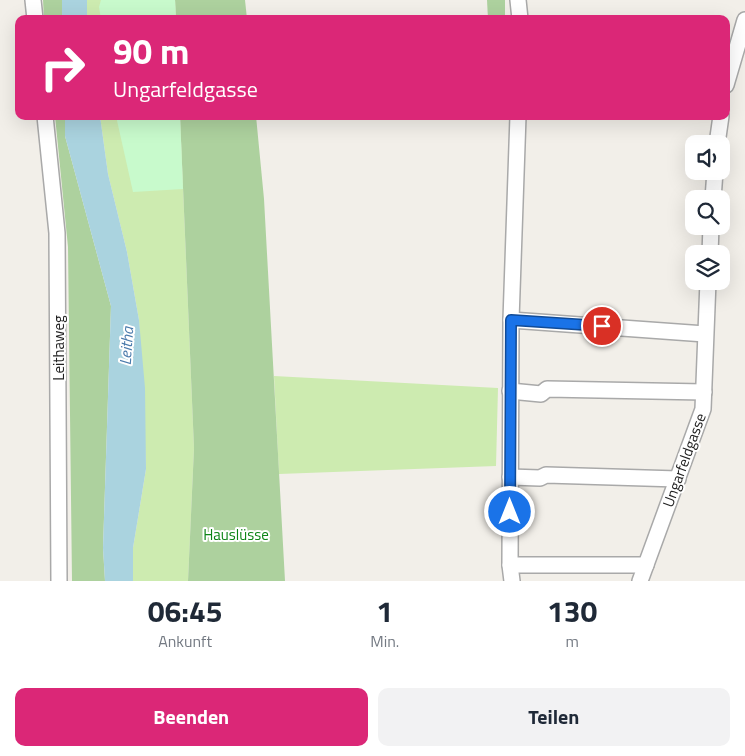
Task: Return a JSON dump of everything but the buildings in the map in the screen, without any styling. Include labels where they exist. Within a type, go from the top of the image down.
[{"type":"street","points":[[34,0],[35,15]]},
{"type":"street","points":[[518,0],[520,15]]},
{"type":"street","points":[[730,71],[745,20]]},
{"type":"street","name":"Leithaweg","points":[[45,120],[57,233],[59,581]]},
{"type":"street","points":[[512,581],[510,565],[510,391],[518,120]]},
{"type":"street","points":[[718,135],[720,120]]},
{"type":"street","name":"Ungarfeldgasse","points":[[640,581],[703,409],[707,290]]},
{"type":"street","points":[[511,320],[705,334]]},
{"type":"street","points":[[510,391],[541,394],[547,389],[704,392]]},
{"type":"street","points":[[510,476],[540,478],[546,475],[678,479]]},
{"type":"street","points":[[510,565],[646,565]]},
{"type":"green space","points":[[43,0],[62,0],[62,15],[44,15]]},
{"type":"green space","points":[[87,0],[175,0],[176,15],[87,15]]},
{"type":"green space","points":[[101,0],[175,0],[176,15],[100,15],[99,7]]},
{"type":"green space","points":[[175,0],[245,0],[247,15],[176,15]]},
{"type":"green space","points":[[487,0],[505,0],[505,15],[488,15]]},
{"type":"green space","points":[[55,120],[65,120],[65,136],[111,306],[103,548],[105,581],[72,581],[68,247]]},
{"type":"green space","points":[[101,120],[180,120],[194,448],[188,581],[133,581],[133,548],[146,469],[139,320],[127,252],[108,174]]},
{"type":"green space","points":[[117,120],[180,120],[183,189],[133,192]]},
{"type":"green space","name":"Hauslüsse","points":[[180,120],[256,120],[264,199],[285,581],[188,581],[194,448]]},
{"type":"green space","points":[[274,376],[498,388],[496,466],[279,474]]},
{"type":"water","points":[[62,0],[87,0],[87,15],[62,15]]},
{"type":"water","name":"Leitha","points":[[65,120],[101,120],[108,174],[127,252],[139,320],[145,388],[146,469],[133,548],[133,581],[105,581],[103,548],[111,306],[65,136]]},
{"type":"route","points":[[510,512],[511,320],[602,326]]}]
